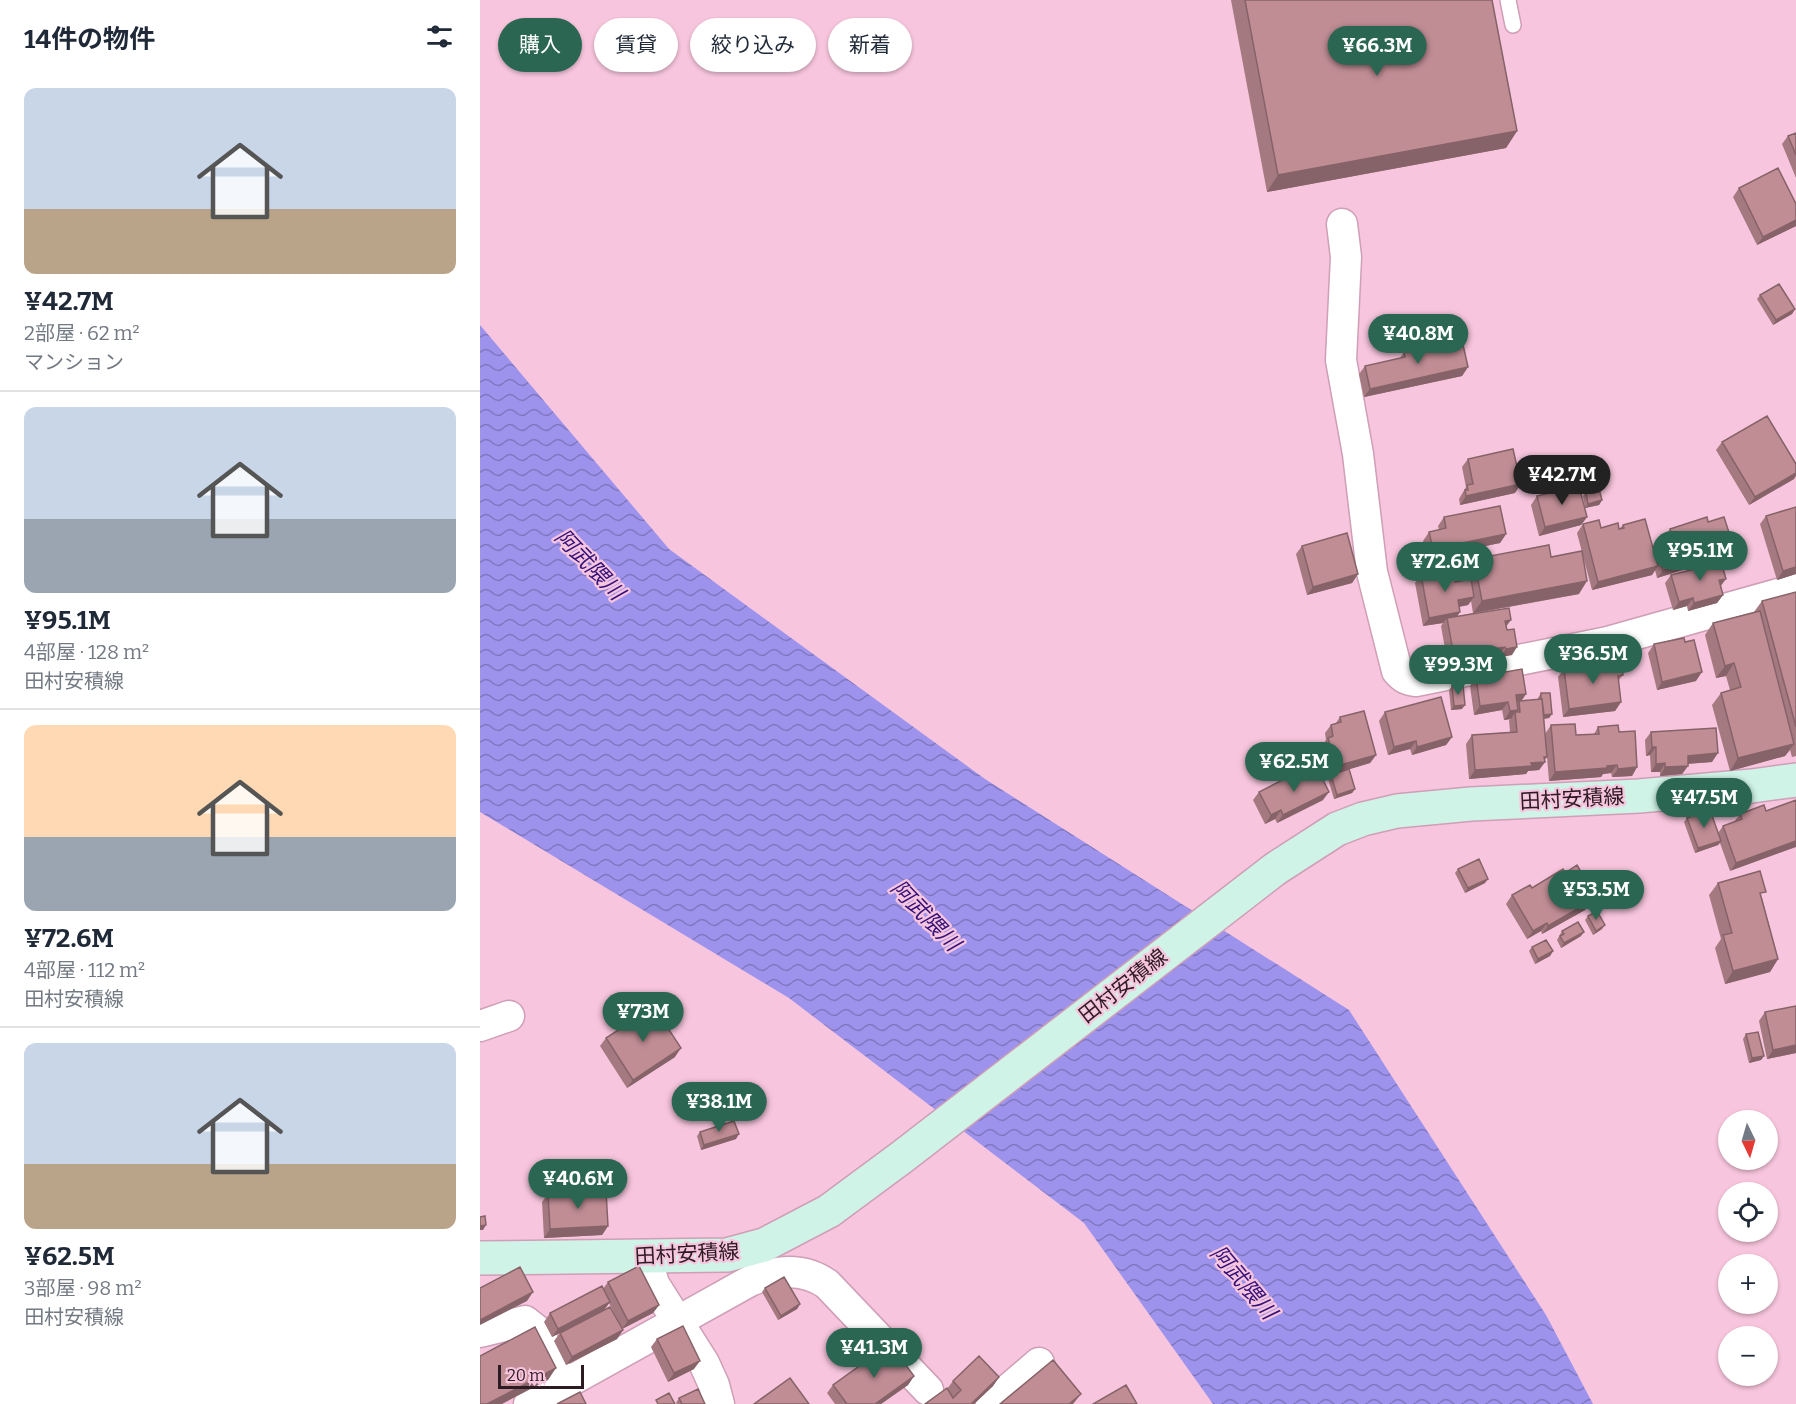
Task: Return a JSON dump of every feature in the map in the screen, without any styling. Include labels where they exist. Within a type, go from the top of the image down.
[{"type":"main road","name":"田村安積線","points":[[480,1258],[727,1255],[764,1245],[829,1211],[1275,869],[1337,829],[1363,819],[1397,811],[1471,804],[1639,796],[1796,780]]},
{"type":"street","points":[[1342,224],[1346,257],[1341,360],[1358,454],[1372,572],[1397,671],[1401,676],[1406,679],[1422,680],[1608,642],[1796,589]]},
{"type":"street","points":[[480,1026],[509,1016]]},
{"type":"street","points":[[651,1257],[650,1270],[654,1284],[707,1369],[720,1404]]},
{"type":"street","points":[[529,1404],[750,1281],[769,1273],[786,1271],[818,1278],[827,1284],[928,1390]]},
{"type":"street","points":[[480,1332],[525,1321],[539,1332],[563,1385]]},
{"type":"street","points":[[991,1404],[1039,1363]]},
{"type":"lane","points":[[1508,0],[1513,25]]},
{"type":"water","name":"阿武隈川","points":[[480,325],[669,549],[985,779],[1349,1010],[1546,1315],[1593,1404],[1213,1404],[1084,1223],[789,998],[480,812]]},
{"type":"building","points":[[1245,0],[1492,0],[1517,131],[1278,175]]},
{"type":"building","points":[[1796,133],[1796,155],[1788,136]]},
{"type":"building","points":[[1778,168],[1796,204],[1796,220],[1763,237],[1739,188]]},
{"type":"building","points":[[1779,284],[1795,309],[1776,320],[1760,295]]},
{"type":"building","points":[[1462,340],[1468,367],[1370,389],[1365,366],[1405,357],[1404,352]]},
{"type":"building","points":[[1767,416],[1796,464],[1796,473],[1755,497],[1722,442]]},
{"type":"building","points":[[1513,449],[1521,484],[1466,496],[1467,485],[1473,484],[1468,459]]},
{"type":"building","points":[[1579,486],[1587,517],[1545,527],[1537,496]]},
{"type":"building","points":[[1599,489],[1602,500],[1588,504],[1586,492]]},
{"type":"building","points":[[1500,506],[1506,534],[1433,549],[1429,532],[1446,528],[1444,517]]},
{"type":"building","points":[[1796,507],[1796,567],[1783,571],[1766,516]]},
{"type":"building","points":[[1707,517],[1708,522],[1724,517],[1734,548],[1663,570],[1655,544],[1673,538],[1670,529]]},
{"type":"building","points":[[1645,519],[1658,566],[1598,582],[1583,524],[1599,520],[1601,528],[1618,523],[1619,529],[1624,528],[1623,525]]},
{"type":"building","points":[[1347,533],[1358,574],[1313,587],[1302,546]]},
{"type":"building","points":[[1549,545],[1551,557],[1582,551],[1587,581],[1482,601],[1474,559]]},
{"type":"building","points":[[1720,558],[1726,579],[1719,580],[1723,595],[1694,603],[1693,598],[1679,602],[1671,575],[1707,566],[1706,562]]},
{"type":"building","points":[[1453,569],[1455,582],[1471,579],[1474,597],[1458,600],[1460,612],[1429,618],[1421,575]]},
{"type":"building","points":[[1796,592],[1796,727],[1762,601]]},
{"type":"building","points":[[1509,608],[1511,620],[1505,621],[1507,630],[1514,629],[1517,647],[1460,654],[1460,650],[1453,651],[1447,618]]},
{"type":"building","points":[[1760,611],[1794,744],[1738,758],[1721,693],[1741,687],[1734,663],[1725,666],[1713,623]]},
{"type":"building","points":[[1684,638],[1685,642],[1694,640],[1702,672],[1662,682],[1654,644]]},
{"type":"building","points":[[1621,662],[1623,675],[1618,676],[1621,702],[1569,709],[1564,669]]},
{"type":"building","points":[[1522,669],[1526,694],[1516,695],[1518,710],[1510,711],[1508,702],[1480,706],[1476,677]]},
{"type":"building","points":[[1463,685],[1465,705],[1454,706],[1452,686]]},
{"type":"building","points":[[1541,693],[1550,693],[1552,714],[1544,715]]},
{"type":"building","points":[[1441,697],[1452,737],[1417,747],[1416,741],[1394,747],[1385,712]]},
{"type":"building","points":[[1542,699],[1547,757],[1544,757],[1545,762],[1531,763],[1532,766],[1475,770],[1472,735],[1517,732],[1515,712],[1520,712],[1519,701]]},
{"type":"building","points":[[1364,711],[1376,755],[1340,765],[1337,753],[1332,754],[1328,738],[1333,736],[1331,725],[1341,722],[1340,717]]},
{"type":"building","points":[[1575,724],[1576,735],[1599,734],[1598,727],[1618,725],[1619,732],[1635,731],[1637,767],[1618,769],[1617,765],[1607,766],[1607,768],[1555,772],[1551,725]]},
{"type":"building","points":[[1716,728],[1718,753],[1688,756],[1688,766],[1665,767],[1665,763],[1656,764],[1656,747],[1652,747],[1651,732]]},
{"type":"building","points":[[1349,769],[1355,789],[1337,795],[1331,775]]},
{"type":"building","points":[[1318,770],[1329,792],[1283,815],[1281,810],[1271,815],[1259,792],[1292,775],[1295,782]]},
{"type":"building","points":[[1796,800],[1796,841],[1736,863],[1723,826],[1742,819],[1740,814],[1764,805],[1766,811]]},
{"type":"building","points":[[1710,810],[1721,841],[1698,848],[1687,818]]},
{"type":"building","points":[[1479,859],[1488,879],[1468,888],[1458,869]]},
{"type":"building","points":[[1577,865],[1588,884],[1580,889],[1582,892],[1584,890],[1591,901],[1548,926],[1547,923],[1533,931],[1512,895],[1530,885],[1532,888],[1563,869],[1565,873]]},
{"type":"building","points":[[1760,871],[1766,892],[1760,893],[1778,959],[1733,971],[1723,935],[1732,933],[1718,883]]},
{"type":"building","points":[[1597,911],[1605,925],[1596,931],[1588,916]]},
{"type":"building","points":[[1578,922],[1584,932],[1564,943],[1560,936],[1564,934],[1562,931]]},
{"type":"building","points":[[1546,940],[1553,951],[1538,959],[1532,947]]},
{"type":"building","points":[[1796,1006],[1796,1045],[1773,1050],[1765,1012]]},
{"type":"building","points":[[654,1007],[681,1048],[633,1080],[606,1038]]},
{"type":"building","points":[[1758,1032],[1764,1056],[1752,1058],[1746,1034]]},
{"type":"building","points":[[734,1121],[739,1134],[704,1145],[700,1132]]},
{"type":"building","points":[[606,1191],[608,1226],[550,1229],[548,1194]]},
{"type":"building","points":[[485,1216],[486,1225],[480,1226],[480,1217]]},
{"type":"building","points":[[639,1266],[659,1305],[628,1321],[608,1282]]},
{"type":"building","points":[[520,1267],[533,1292],[480,1320],[480,1288]]},
{"type":"building","points":[[784,1277],[800,1304],[781,1316],[765,1288]]},
{"type":"building","points":[[602,1286],[610,1302],[558,1329],[550,1313]]},
{"type":"building","points":[[610,1307],[623,1330],[572,1357],[560,1333]]},
{"type":"building","points":[[683,1326],[700,1361],[674,1373],[657,1339]]},
{"type":"building","points":[[535,1327],[556,1368],[487,1404],[480,1404],[480,1356]]},
{"type":"building","points":[[890,1344],[914,1376],[875,1404],[847,1404],[833,1385]]},
{"type":"building","points":[[979,1356],[999,1377],[971,1404],[925,1404],[947,1388],[953,1398],[961,1390],[953,1381]]},
{"type":"building","points":[[1053,1360],[1081,1394],[1069,1404],[1000,1404]]},
{"type":"building","points":[[790,1378],[809,1404],[754,1404]]},
{"type":"building","points":[[1126,1385],[1137,1404],[1093,1404]]},
{"type":"building","points":[[698,1389],[705,1404],[682,1404],[679,1398]]},
{"type":"building","points":[[580,1392],[586,1404],[557,1404]]},
{"type":"building","points":[[669,1393],[675,1404],[658,1404],[656,1400]]}]
